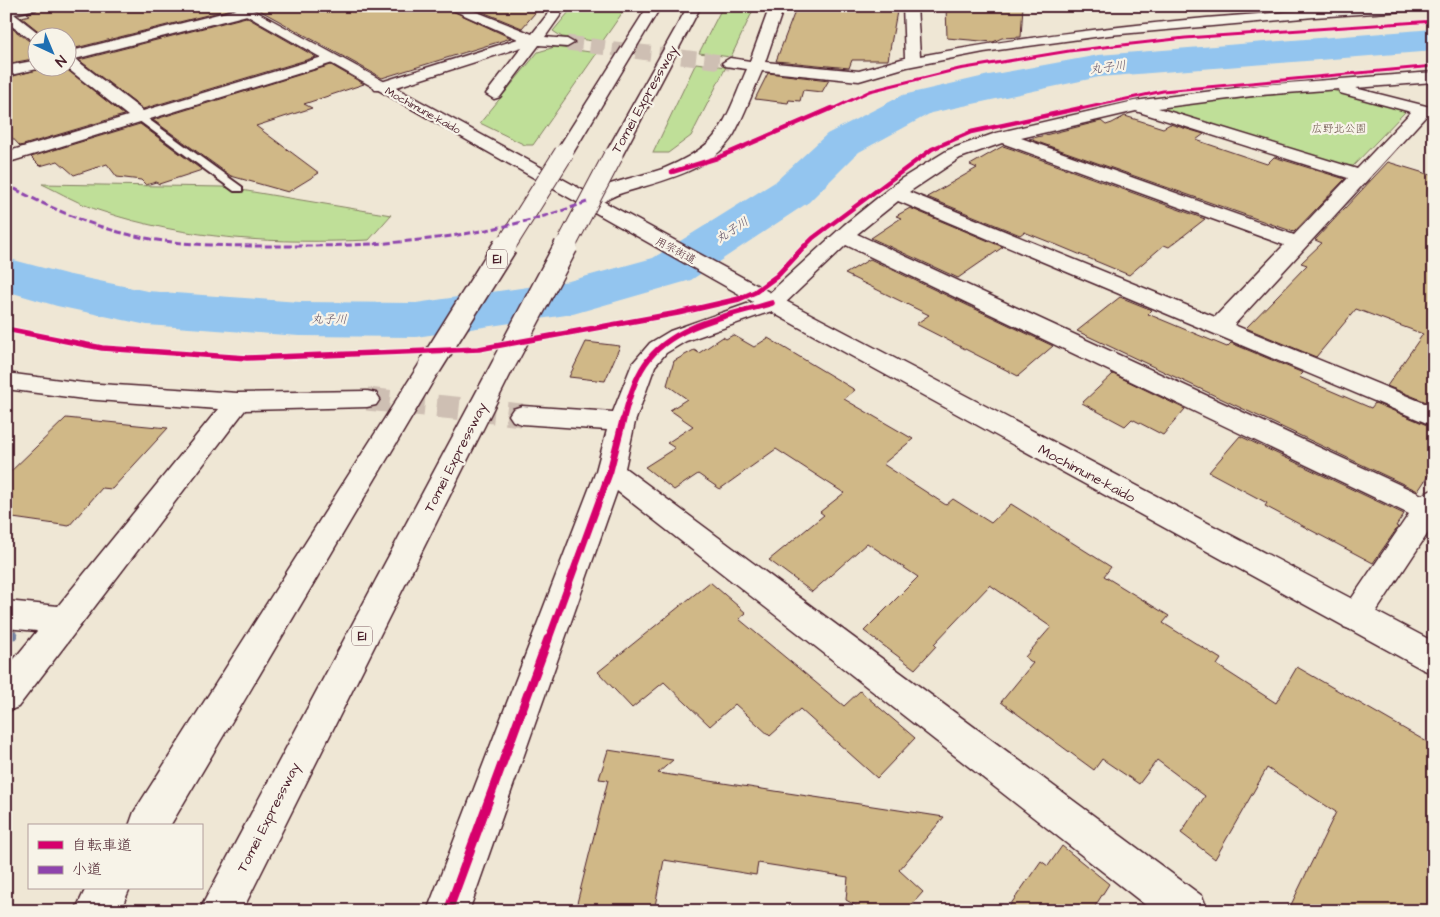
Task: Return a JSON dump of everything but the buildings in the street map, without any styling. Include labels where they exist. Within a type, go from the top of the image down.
[{"type":"main road","points":[[6,13],[31,6]]},
{"type":"main road","points":[[450,6],[515,34],[536,40],[568,44]]},
{"type":"main road","points":[[494,94],[561,6]]},
{"type":"main road","name":"E1","points":[[149,824],[430,366],[655,6]]},
{"type":"main road","name":"Tomei Expressway","points":[[220,911],[505,361],[613,156],[695,6]]},
{"type":"main road","points":[[587,202],[612,190],[672,172],[702,156],[715,146],[726,133],[756,66],[778,6]]},
{"type":"main road","points":[[910,6],[913,61]]},
{"type":"main road","points":[[730,63],[852,76],[913,61],[984,48],[1170,19],[1311,10],[1431,6]]},
{"type":"main road","points":[[78,53],[241,9]]},
{"type":"main road","name":"Mochimune-kaido","points":[[241,9],[610,214]]},
{"type":"main road","points":[[6,13],[28,30]]},
{"type":"main road","points":[[381,87],[508,46],[536,40]]},
{"type":"main road","points":[[6,158],[331,59]]},
{"type":"main road","points":[[6,72],[28,66]]},
{"type":"main road","points":[[78,69],[141,118]]},
{"type":"main road","points":[[448,911],[610,471],[622,422],[644,364],[658,348],[678,336],[772,303],[844,236],[896,193],[954,154],[1002,137],[1134,106],[1260,90],[1434,77]]},
{"type":"main road","points":[[1326,85],[1428,112]]},
{"type":"main road","points":[[1134,106],[1360,176]]},
{"type":"main road","points":[[1219,326],[1360,176],[1428,112]]},
{"type":"main road","points":[[1002,137],[1297,243]]},
{"type":"main road","points":[[896,193],[1434,417]]},
{"type":"main road","name":"用宗街道","points":[[610,214],[742,285]]},
{"type":"main road","points":[[844,236],[1430,505],[1355,617]]},
{"type":"main road","name":"Mochimune-kaido","points":[[742,285],[772,303],[1434,659]]},
{"type":"main road","points":[[6,382],[84,391],[238,402],[367,399]]},
{"type":"main road","points":[[6,696],[238,402]]},
{"type":"main road","points":[[522,415],[622,422]]},
{"type":"main road","points":[[610,471],[1187,911]]},
{"type":"main road","points":[[6,614],[65,621]]},
{"type":"main road","points":[[96,911],[109,890]]},
{"type":"lane","points":[[24,6],[31,6]]},
{"type":"lane","points":[[141,118],[238,189]]},
{"type":"green space","points":[[574,6],[627,6],[602,42],[562,37],[553,31]]},
{"type":"green space","points":[[723,6],[755,6],[731,57],[699,53]]},
{"type":"green space","points":[[555,47],[597,53],[533,145],[525,145],[480,123],[538,52]]},
{"type":"green space","points":[[696,63],[726,67],[691,136],[668,153],[653,153]]},
{"type":"green space","name":"広野北公園","points":[[1327,89],[1401,107],[1405,112],[1353,166],[1341,165],[1164,112],[1162,107]]},
{"type":"green space","points":[[42,184],[223,187],[391,215],[369,240],[301,241],[233,238],[200,234],[134,221],[86,206]]},
{"type":"waterway","name":"丸子川","points":[[6,274],[57,289],[147,308],[299,319],[416,320],[573,297],[672,269],[792,192],[843,143],[917,104],[989,87],[1099,66],[1434,40]]},
{"type":"waterway","points":[[6,635],[11,635]]},
{"type":"tunnel","points":[[567,43],[730,63]]},
{"type":"tunnel","points":[[367,399],[522,415]]},
{"type":"marked path","points":[[6,184],[59,211],[117,231],[155,239],[228,245],[375,244],[447,238],[518,225],[553,215],[587,202]]},
{"type":"cycle path","points":[[672,172],[717,158],[777,134],[870,91],[959,69],[1069,51],[1185,38],[1434,21]]},
{"type":"cycle path","points":[[6,329],[102,348],[247,358],[479,349],[578,332],[678,313],[739,299],[755,292],[777,276],[813,238],[880,187],[932,149],[971,132],[1163,91],[1434,66]]},
{"type":"cycle path","points":[[448,911],[610,471],[628,404],[644,365],[653,353],[683,333],[721,318],[772,303]]}]
